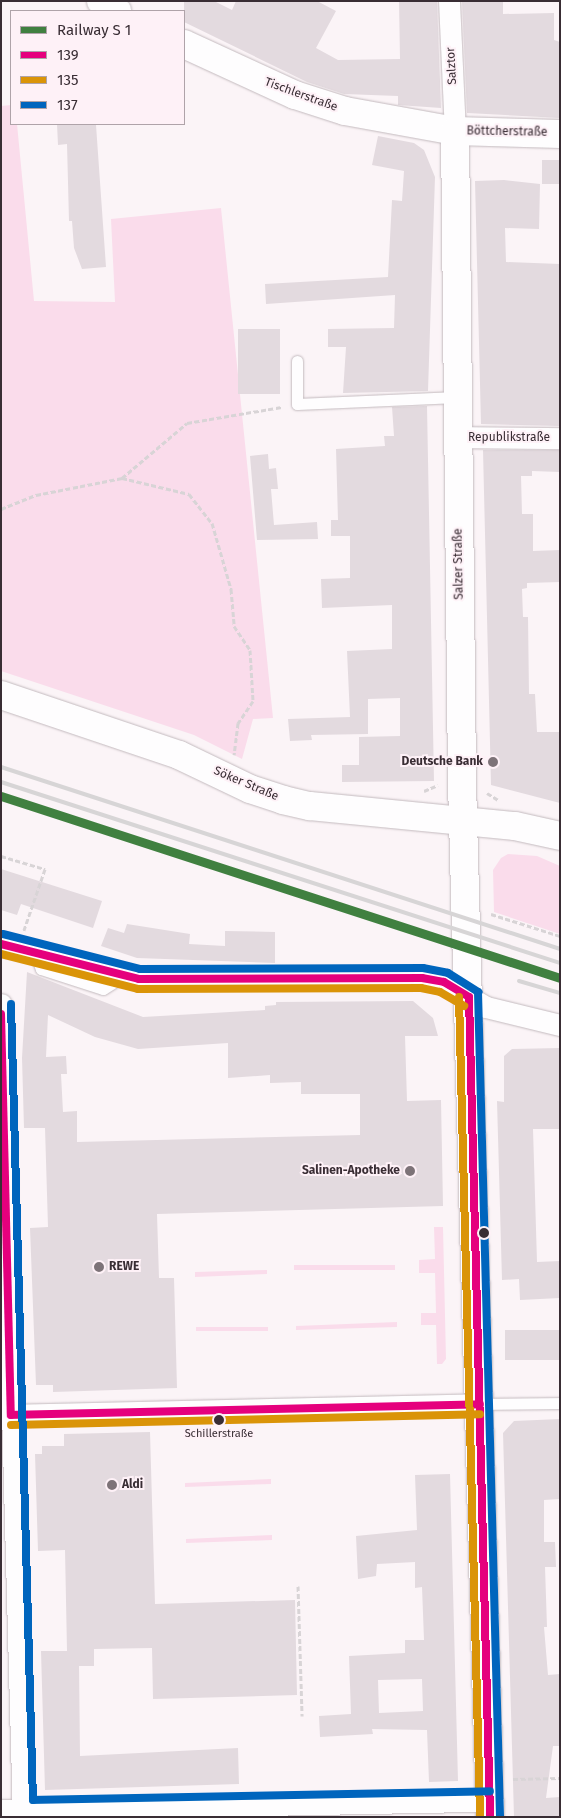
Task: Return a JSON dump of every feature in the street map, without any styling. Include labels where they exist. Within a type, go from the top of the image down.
[{"type":"street","points":[[101,1],[115,10]]},
{"type":"street","name":"Salztor","points":[[449,1],[455,131]]},
{"type":"street","name":"Tischlerstraße","points":[[185,44],[319,104],[413,126],[455,131]]},
{"type":"street","name":"Böttcherstraße","points":[[455,131],[560,134]]},
{"type":"street","name":"Salzer Straße","points":[[455,131],[463,821],[490,1799]]},
{"type":"street","name":"Republikstraße","points":[[458,437],[560,438]]},
{"type":"street","name":"Söker Straße","points":[[1,695],[179,755],[250,788],[283,800],[310,806],[527,828],[560,836]]},
{"type":"street","points":[[18,948],[122,977],[422,978],[444,982],[486,1007],[560,1025]]},
{"type":"street","points":[[1,1004],[6,1415],[23,1814]]},
{"type":"street","points":[[6,1415],[480,1404]]},
{"type":"street","points":[[1,1810],[23,1814],[490,1799]]},
{"type":"lane","points":[[297,361],[297,404],[457,397]]},
{"type":"lane","points":[[480,1404],[560,1403]]},
{"type":"path","points":[[122,478],[187,423],[297,404]]},
{"type":"path","points":[[1,509],[36,495],[122,478],[189,494],[212,522],[232,589],[234,626],[250,650],[253,701],[238,723],[233,760]]},
{"type":"path","points":[[1,856],[45,869],[18,948]]},
{"type":"path","points":[[490,914],[560,936]]},
{"type":"path","points":[[298,1586],[302,1716]]},
{"type":"path","points":[[490,1799],[560,1778]]},
{"type":"shaded area","points":[[10,105],[10,125],[17,125],[34,301],[115,302],[111,219],[221,208],[273,718],[253,719],[242,759],[194,735],[1,671],[1,106]]},
{"type":"shaded area","points":[[508,854],[537,856],[560,866],[560,934],[494,912],[493,870],[501,858]]},
{"type":"shaded area","points":[[434,1227],[443,1227],[446,1359],[442,1364],[437,1364],[436,1325],[421,1325],[421,1313],[436,1313],[435,1273],[419,1273],[419,1260],[435,1259]]},
{"type":"shaded area","points":[[294,1265],[395,1265],[395,1270],[294,1270]]},
{"type":"shaded area","points":[[267,1270],[267,1274],[195,1277],[195,1272]]},
{"type":"shaded area","points":[[397,1322],[397,1327],[296,1330],[296,1326]]},
{"type":"shaded area","points":[[196,1327],[268,1327],[268,1331],[196,1331]]},
{"type":"shaded area","points":[[271,1479],[271,1484],[185,1487],[185,1483]]},
{"type":"shaded area","points":[[272,1535],[272,1540],[186,1543],[186,1539]]},
{"type":"building","points":[[184,1],[214,1],[232,10],[236,1],[317,1],[336,11],[316,48],[338,60],[400,59],[399,1],[437,1],[441,108],[398,105],[398,96],[344,94],[307,82],[185,22]]},
{"type":"building","points":[[462,1],[503,1],[503,14],[554,13],[554,40],[560,42],[560,118],[467,113]]},
{"type":"building","points":[[57,125],[96,125],[106,267],[82,269],[74,248],[72,221],[69,221],[67,144],[58,145]]},
{"type":"building","points":[[378,136],[414,143],[424,150],[435,177],[428,391],[343,393],[346,347],[328,347],[328,329],[394,328],[395,295],[266,304],[265,284],[388,277],[392,200],[402,201],[404,171],[372,165]]},
{"type":"building","points":[[542,160],[560,160],[560,184],[542,184]]},
{"type":"building","points":[[504,180],[540,184],[539,229],[505,228],[506,262],[560,264],[560,426],[481,424],[475,181]]},
{"type":"building","points":[[238,329],[280,329],[280,394],[238,394]]},
{"type":"building","points":[[427,406],[434,781],[342,782],[342,765],[359,765],[359,737],[400,736],[400,698],[368,699],[368,734],[311,735],[312,740],[290,741],[288,719],[350,717],[347,651],[392,649],[392,605],[322,608],[321,579],[350,578],[350,536],[331,536],[331,520],[338,520],[336,449],[385,446],[384,436],[394,436],[392,407]]},
{"type":"building","points":[[483,450],[560,450],[560,472],[532,471],[532,476],[521,476],[522,514],[533,514],[533,551],[560,550],[560,582],[527,583],[527,588],[522,589],[523,617],[528,617],[529,694],[535,694],[537,732],[560,732],[560,803],[491,785]]},
{"type":"building","points":[[268,454],[269,469],[276,468],[278,489],[271,489],[274,525],[317,522],[318,539],[257,540],[250,456]]},
{"type":"building","points":[[1,869],[102,901],[93,928],[21,904],[17,915],[1,910]]},
{"type":"building","points":[[127,924],[190,934],[189,944],[225,946],[225,931],[275,932],[275,963],[137,958],[101,946],[108,928],[124,933]]},
{"type":"building","points":[[27,972],[143,1017],[265,1010],[265,1006],[276,1005],[276,1002],[413,1001],[433,1018],[438,1036],[405,1036],[407,1101],[441,1100],[443,1206],[157,1214],[159,1278],[174,1278],[177,1388],[53,1392],[53,1385],[36,1385],[30,1228],[48,1227],[45,1128],[24,1128],[22,1058]],"holes":[[[48,1015],[95,1037],[138,1049],[228,1043],[228,1078],[270,1075],[270,1083],[301,1082],[301,1094],[360,1094],[360,1135],[77,1142],[77,1111],[63,1112],[61,1074],[67,1074],[66,1056],[46,1057]]]},
{"type":"building","points":[[560,1048],[560,1129],[533,1129],[537,1262],[560,1261],[560,1298],[520,1300],[519,1279],[502,1280],[497,1101],[504,1102],[504,1056],[512,1049]]},
{"type":"building","points":[[505,1330],[560,1330],[560,1360],[505,1360]]},
{"type":"building","points":[[560,1419],[560,1499],[544,1500],[544,1542],[555,1542],[556,1567],[545,1567],[547,1627],[544,1627],[548,1675],[560,1674],[560,1746],[553,1746],[546,1798],[560,1797],[560,1817],[514,1817],[503,1433],[514,1421]]},
{"type":"building","points":[[150,1432],[155,1604],[295,1600],[297,1695],[153,1699],[152,1648],[94,1649],[94,1666],[79,1666],[80,1756],[238,1748],[239,1784],[45,1790],[41,1651],[67,1651],[65,1550],[38,1551],[35,1454],[42,1454],[42,1446],[64,1446],[64,1434]]},
{"type":"building","points":[[450,1474],[458,1781],[429,1782],[427,1730],[372,1729],[373,1734],[320,1737],[319,1716],[351,1714],[349,1656],[405,1653],[405,1640],[424,1640],[422,1587],[415,1588],[415,1562],[377,1564],[376,1576],[358,1579],[356,1536],[417,1530],[415,1475]],"holes":[[[422,1679],[423,1711],[379,1713],[378,1680]]]},
{"type":"railway","points":[[1,767],[560,949]]},
{"type":"railway","points":[[1,782],[560,963]]},
{"type":"railway","points":[[519,981],[560,993]]},
{"type":"transit line","points":[[1,796],[560,978]]},
{"type":"transit line","name":"137","points":[[3,934],[140,969],[423,968],[448,973],[478,992],[500,1817]]},
{"type":"transit line","name":"139","points":[[1,944],[139,979],[422,978],[444,982],[469,997]]},
{"type":"transit line","name":"135","points":[[1,954],[138,989],[421,988],[440,992],[464,1006]]},
{"type":"transit line","name":"135","points":[[459,997],[480,1817]]},
{"type":"transit line","name":"139","points":[[469,997],[490,1817]]},
{"type":"transit line","name":"137","points":[[11,1004],[33,1800],[490,1791]]},
{"type":"transit line","name":"139","points":[[1,1014],[11,1415]]},
{"type":"transit line","name":"139","points":[[11,1415],[480,1404]]},
{"type":"transit line","name":"135","points":[[11,1425],[480,1414]]},
{"type":"place","name":"Deutsche Bank","points":[[493,762]]},
{"type":"place","name":"Salinen-Apotheke","points":[[410,1171]]},
{"type":"place","name":"REWE","points":[[99,1267]]},
{"type":"place","name":"Schillerstraße","points":[[219,1420]]},
{"type":"place","name":"Aldi","points":[[112,1485]]}]
